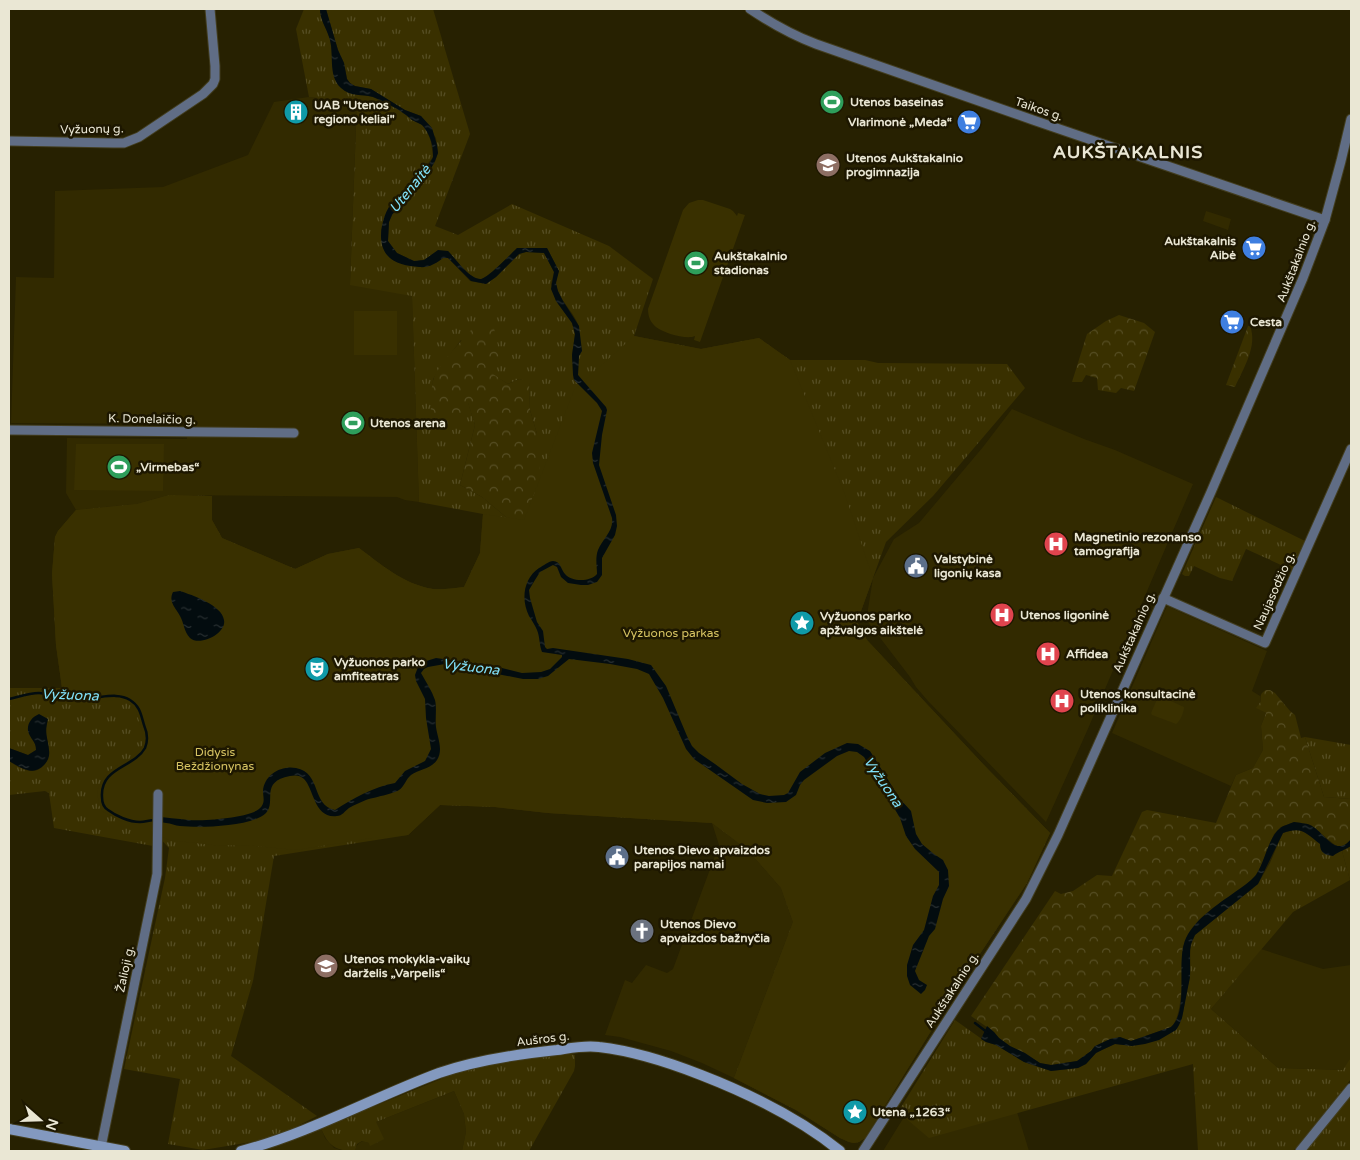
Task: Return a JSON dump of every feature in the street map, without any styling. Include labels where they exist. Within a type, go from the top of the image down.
[{"type":"street","name":"Vyžuonų g.","points":[[9,141],[114,143],[140,137],[203,94],[209,89],[215,79],[216,66],[210,9]]},
{"type":"street","name":"Taikos g.","points":[[750,9],[783,30],[816,44],[1325,220]]},
{"type":"street","name":"Aukštakalnio g.","points":[[863,1151],[1026,899],[1058,835],[1286,321],[1325,220],[1338,176],[1351,119]]},
{"type":"street","name":"K. Donelaičio g.","points":[[9,430],[294,433]]},
{"type":"street","name":"Naujasodžio g.","points":[[1163,598],[1265,642],[1351,449]]},
{"type":"street","name":"Žalioji g.","points":[[101,1147],[157,874],[158,794]]},
{"type":"street","name":"Aušros g.","points":[[242,1151],[313,1127],[440,1073],[481,1061],[582,1047],[597,1047],[656,1058],[719,1082],[774,1108],[814,1132],[840,1151]]},
{"type":"street","points":[[1300,1151],[1351,1088]]},
{"type":"street","points":[[9,1129],[125,1151]]},
{"type":"shaded area","points":[[309,97],[357,101],[350,284],[412,295],[419,502],[397,497],[169,495],[137,504],[76,510],[66,493],[67,438],[187,439],[187,424],[11,423],[16,277],[54,278],[55,191],[163,187],[248,155],[274,102]]},
{"type":"shaded area","points":[[1206,211],[1231,219],[1228,230],[1203,221]]},
{"type":"shaded area","name":"Utenos ligoninė","points":[[1012,409],[1115,450],[1193,484],[1046,822],[928,701],[868,622],[873,578],[894,539],[919,523],[983,447]]},
{"type":"shaded area","points":[[1167,606],[1267,651],[1252,691],[1260,696],[1261,701],[1257,708],[1266,713],[1261,726],[1263,750],[1253,768],[1236,775],[1231,786],[1112,733]]},
{"type":"shaded area","points":[[712,823],[748,850],[781,888],[793,922],[734,1078],[671,1051],[620,1037],[605,1035],[625,980],[632,983],[646,965],[667,973],[673,969],[719,845]]},
{"type":"shaded area","points":[[1261,949],[1323,969],[1351,965],[1351,1057],[1344,1070],[1278,1068],[1211,1009]]},
{"type":"shaded area","points":[[454,1091],[464,1114],[466,1132],[462,1151],[355,1151],[359,1143],[363,1141],[369,1143],[376,1122]]},
{"type":"shaded area","points":[[1017,1112],[1029,1151],[883,1151],[904,1117],[929,1137]]},
{"type":"shaded area","points":[[321,1128],[325,1138],[334,1148],[344,1151],[262,1151]]},
{"type":"green space","name":"Vyžuonos parkas","points":[[304,9],[320,9],[321,17],[330,40],[333,71],[336,81],[362,95],[373,97],[403,112],[412,120],[421,124],[427,131],[433,157],[400,195],[381,230],[392,260],[436,263],[443,258],[448,258],[470,281],[486,284],[496,277],[519,254],[526,252],[544,253],[554,272],[551,284],[556,301],[572,323],[575,334],[572,355],[574,380],[580,385],[467,668],[584,383],[578,375],[579,328],[575,317],[559,294],[556,281],[559,271],[547,248],[517,248],[494,270],[481,279],[472,276],[448,251],[435,253],[424,260],[414,261],[397,253],[388,241],[389,222],[392,215],[402,202],[407,200],[411,192],[435,162],[438,153],[436,138],[421,116],[405,110],[371,89],[355,86],[350,83],[347,79],[344,63],[338,50],[326,9],[433,9],[470,134],[435,226],[458,235],[512,204],[609,246],[653,279],[634,336],[701,349],[759,338],[790,360],[1007,364],[1025,388],[933,496],[886,542],[857,622],[867,640],[1050,833],[1027,883],[960,984],[865,1138],[859,1142],[849,1142],[840,1138],[796,1110],[734,1078],[793,922],[781,888],[748,850],[712,823],[548,813],[495,807],[440,805],[408,835],[274,856],[253,981],[231,1056],[317,1116],[286,1132],[251,1142],[203,1150],[168,1144],[180,1079],[124,1069],[165,878],[169,848],[156,834],[153,846],[54,828],[49,793],[45,791],[9,795],[9,761],[25,770],[38,770],[48,758],[49,750],[46,733],[48,720],[36,744],[36,750],[28,755],[9,748],[9,688],[62,688],[56,645],[52,574],[55,537],[58,531],[76,510],[137,504],[169,495],[212,496],[212,520],[222,538],[295,569],[328,554],[359,548],[393,573],[412,583],[433,589],[448,589],[464,587],[480,553],[483,514],[419,502],[412,296],[350,285],[357,102],[309,97],[296,29]],"holes":[[[461,340],[492,374],[508,384],[519,379],[529,382],[530,410],[537,434],[506,517],[482,497],[460,485],[475,425],[468,402],[431,424],[433,379]]]},
{"type":"green space","name":"Aukštakalnio stadionas","points":[[698,200],[730,209],[737,216],[738,213],[745,215],[700,342],[694,340],[695,336],[669,334],[659,329],[651,321],[648,309],[683,210],[689,203]]},
{"type":"green space","points":[[354,311],[397,311],[397,355],[354,355]]},
{"type":"green space","points":[[1119,315],[1144,323],[1155,332],[1134,391],[1121,388],[1116,393],[1098,390],[1097,378],[1086,375],[1082,382],[1072,382],[1087,334]]},
{"type":"green space","points":[[478,323],[494,328],[500,355],[493,374],[508,384],[519,379],[529,381],[530,410],[537,434],[540,478],[524,520],[506,517],[482,497],[460,485],[475,425],[468,403],[451,432],[431,425],[431,392],[435,375],[452,351]]},
{"type":"green space","points":[[1248,326],[1250,326],[1252,334],[1251,349],[1235,387],[1226,385]]},
{"type":"green space","name":"Vyžuonos parkas","points":[[634,336],[701,349],[759,338],[790,360],[844,492],[873,578],[857,622],[867,640],[1050,833],[1027,883],[960,984],[865,1138],[859,1142],[849,1142],[840,1138],[796,1110],[734,1078],[793,922],[781,888],[748,850],[712,823],[548,813],[495,807],[440,805],[408,835],[372,838],[296,850],[256,846],[212,845],[169,840],[155,834],[152,825],[136,825],[120,821],[102,811],[99,805],[97,791],[108,771],[131,758],[140,750],[143,743],[142,731],[136,711],[127,702],[119,699],[101,702],[60,702],[62,688],[56,645],[52,574],[55,537],[76,510],[137,504],[169,495],[212,496],[212,520],[222,538],[295,569],[328,554],[359,548],[393,573],[412,583],[433,589],[464,587],[480,553],[483,514],[524,520],[574,390]]},
{"type":"green space","name":"„Virmebas“","points":[[76,444],[164,444],[163,491],[74,490]]},
{"type":"green space","points":[[1216,497],[1305,541],[1292,570],[1246,549],[1232,581],[1220,578],[1194,566],[1189,576],[1182,574]]},
{"type":"green space","points":[[1266,690],[1275,693],[1295,715],[1301,738],[1305,737],[1324,797],[1351,799],[1351,839],[1347,845],[1340,847],[1335,845],[1311,825],[1294,822],[1281,827],[1274,834],[1255,876],[1183,946],[1182,989],[1178,1012],[1171,1027],[1131,1041],[1120,1037],[1095,1046],[1077,1061],[1051,1065],[1040,1063],[1010,1046],[971,1016],[1055,891],[1061,894],[1073,891],[1097,875],[1112,876],[1142,812],[1147,810],[1216,823],[1236,775],[1253,768],[1263,750],[1261,726],[1266,713],[1256,708],[1261,701],[1261,694]]},
{"type":"green space","points":[[1160,696],[1184,707],[1182,717],[1176,724],[1152,715],[1151,713]]},
{"type":"green space","points":[[1305,737],[1351,745],[1351,799],[1324,797]]},
{"type":"green space","points":[[1296,829],[1308,834],[1329,848],[1342,851],[1350,880],[1293,912],[1211,1009],[1278,1068],[1343,1070],[1351,1057],[1351,1079],[1293,1151],[1198,1151],[1193,1064],[929,1138],[898,1112],[955,1020],[986,1042],[996,1045],[1024,1062],[1051,1071],[1078,1068],[1086,1064],[1096,1053],[1115,1044],[1132,1046],[1176,1030],[1181,1021],[1190,977],[1191,946],[1195,935],[1258,884],[1270,863],[1283,833]]},
{"type":"green space","points":[[1351,846],[1351,880],[1350,880],[1342,851]]},
{"type":"green space","points":[[565,1052],[575,1055],[574,1071],[529,1151],[462,1151],[466,1132],[464,1114],[454,1091],[376,1122],[384,1139],[370,1146],[369,1143],[362,1141],[357,1144],[355,1151],[343,1150],[334,1146],[327,1139],[321,1128],[451,1075],[507,1060]]},
{"type":"green space","points":[[1351,1096],[1351,1151],[1306,1151]]},
{"type":"water","name":"Utenaitė","points":[[320,9],[326,9],[338,50],[344,63],[347,79],[350,83],[355,86],[371,89],[405,110],[421,116],[432,128],[438,153],[435,161],[407,200],[402,202],[392,215],[389,222],[388,241],[397,253],[414,261],[424,260],[438,250],[448,251],[472,276],[481,279],[494,270],[517,248],[547,248],[559,271],[556,283],[558,291],[579,326],[582,351],[579,356],[578,375],[607,410],[599,465],[616,515],[617,526],[615,535],[602,558],[602,575],[597,582],[588,585],[568,583],[561,577],[557,567],[553,565],[540,572],[529,590],[537,622],[543,631],[545,647],[547,649],[553,648],[628,659],[651,665],[666,686],[692,746],[742,784],[760,794],[769,796],[788,793],[800,772],[825,753],[847,743],[858,744],[870,751],[900,799],[911,811],[916,834],[922,844],[943,860],[948,870],[949,886],[943,899],[935,929],[929,936],[915,971],[919,980],[927,985],[921,994],[910,985],[907,976],[907,965],[913,945],[924,930],[933,896],[939,885],[939,872],[915,849],[906,836],[900,818],[864,757],[857,752],[849,751],[837,756],[804,780],[796,795],[786,802],[767,803],[753,800],[694,759],[686,749],[663,698],[649,674],[637,669],[569,659],[548,676],[538,679],[523,679],[445,664],[428,667],[421,673],[435,700],[436,727],[440,746],[439,755],[431,766],[411,775],[397,791],[366,800],[349,808],[339,816],[329,816],[319,808],[304,779],[296,775],[281,779],[275,783],[270,792],[269,808],[259,818],[225,826],[199,827],[154,822],[155,817],[205,820],[246,815],[263,805],[263,791],[266,780],[274,772],[290,767],[304,771],[310,776],[322,802],[335,810],[379,787],[395,783],[405,771],[425,761],[431,749],[425,699],[415,675],[418,667],[423,662],[436,658],[494,666],[522,673],[541,672],[550,669],[562,655],[542,652],[538,633],[526,610],[524,597],[527,584],[539,568],[553,561],[558,562],[568,577],[576,580],[586,580],[594,577],[597,574],[596,559],[598,550],[610,531],[612,523],[612,518],[593,463],[592,453],[602,411],[597,403],[574,380],[572,355],[575,334],[572,323],[556,301],[551,289],[554,272],[544,253],[526,252],[519,254],[496,277],[486,284],[471,281],[448,258],[443,258],[429,266],[419,267],[397,262],[387,255],[381,237],[385,216],[390,205],[425,170],[433,157],[433,149],[427,132],[422,125],[373,97],[352,94],[341,88],[334,77],[331,43]]},
{"type":"water","points":[[180,591],[206,601],[218,610],[224,620],[224,625],[217,634],[200,641],[190,638],[171,599],[173,592]]},
{"type":"water","points":[[39,714],[48,719],[46,732],[49,754],[48,760],[40,769],[31,771],[9,761],[9,748],[28,755],[36,750],[28,731],[28,725]]},
{"type":"water","points":[[1294,822],[1310,825],[1335,845],[1340,846],[1351,839],[1351,846],[1330,856],[1321,850],[1320,844],[1303,832],[1295,830],[1283,833],[1258,884],[1195,935],[1190,950],[1190,977],[1182,1018],[1176,1030],[1159,1040],[1145,1044],[1132,1046],[1115,1044],[1096,1053],[1086,1064],[1078,1068],[1051,1071],[1024,1062],[996,1045],[981,1039],[987,1026],[1010,1046],[1040,1063],[1051,1065],[1077,1061],[1095,1046],[1110,1039],[1120,1037],[1131,1041],[1171,1027],[1177,1019],[1180,1009],[1183,948],[1190,931],[1208,912],[1254,878],[1276,832]]},
{"type":"waterway","name":"Vyžuona","points":[[9,699],[39,693],[75,698],[120,696],[133,702],[140,711],[147,736],[146,745],[140,755],[106,780],[103,787],[102,801],[106,809],[131,821],[155,820]]},
{"type":"waterway","name":"Vyžuona","points":[[975,1023],[988,1033]]},
{"type":"place","name":"Utenos baseinas","points":[[832,102]]},
{"type":"place","name":"UAB \"Utenos regiono keliai\"","points":[[296,112]]},
{"type":"place","name":"Vlarimonė „Meda“","points":[[969,122]]},
{"type":"place","name":"Utenos Aukštakalnio progimnazija","points":[[828,165]]},
{"type":"place","name":"Aukštakalnis Aibė","points":[[1254,248]]},
{"type":"place","name":"Aukštakalnio stadionas","points":[[696,263]]},
{"type":"place","name":"Cesta","points":[[1232,322]]},
{"type":"place","name":"Utenos arena","points":[[353,423]]},
{"type":"place","name":"„Virmebas“","points":[[119,467]]},
{"type":"place","name":"Magnetinio rezonanso tamografija","points":[[1056,544]]},
{"type":"place","name":"Valstybinė ligonių kasa","points":[[916,566]]},
{"type":"place","name":"Utenos ligoninė","points":[[1002,615]]},
{"type":"place","name":"Vyžuonos parko apžvalgos aikštelė","points":[[802,623]]},
{"type":"place","name":"Affidea","points":[[1048,654]]},
{"type":"place","name":"Vyžuonos parko amfiteatras","points":[[317,669]]},
{"type":"place","name":"Utenos konsultacinė poliklinika","points":[[1062,701]]},
{"type":"place","name":"Utenos Dievo apvaizdos parapijos namai","points":[[617,857]]},
{"type":"place","name":"Utenos Dievo apvaizdos bažnyčia","points":[[642,931]]},
{"type":"place","name":"Utenos mokykla-vaikų darželis „Varpelis“","points":[[326,966]]},
{"type":"place","name":"Utena „1263“","points":[[855,1112]]},
{"type":"district","name":"AUKŠTAKALNIS","points":[[1128,152]]},
{"type":"park label","name":"Didysis Beždžionynas","points":[[215,759]]}]
